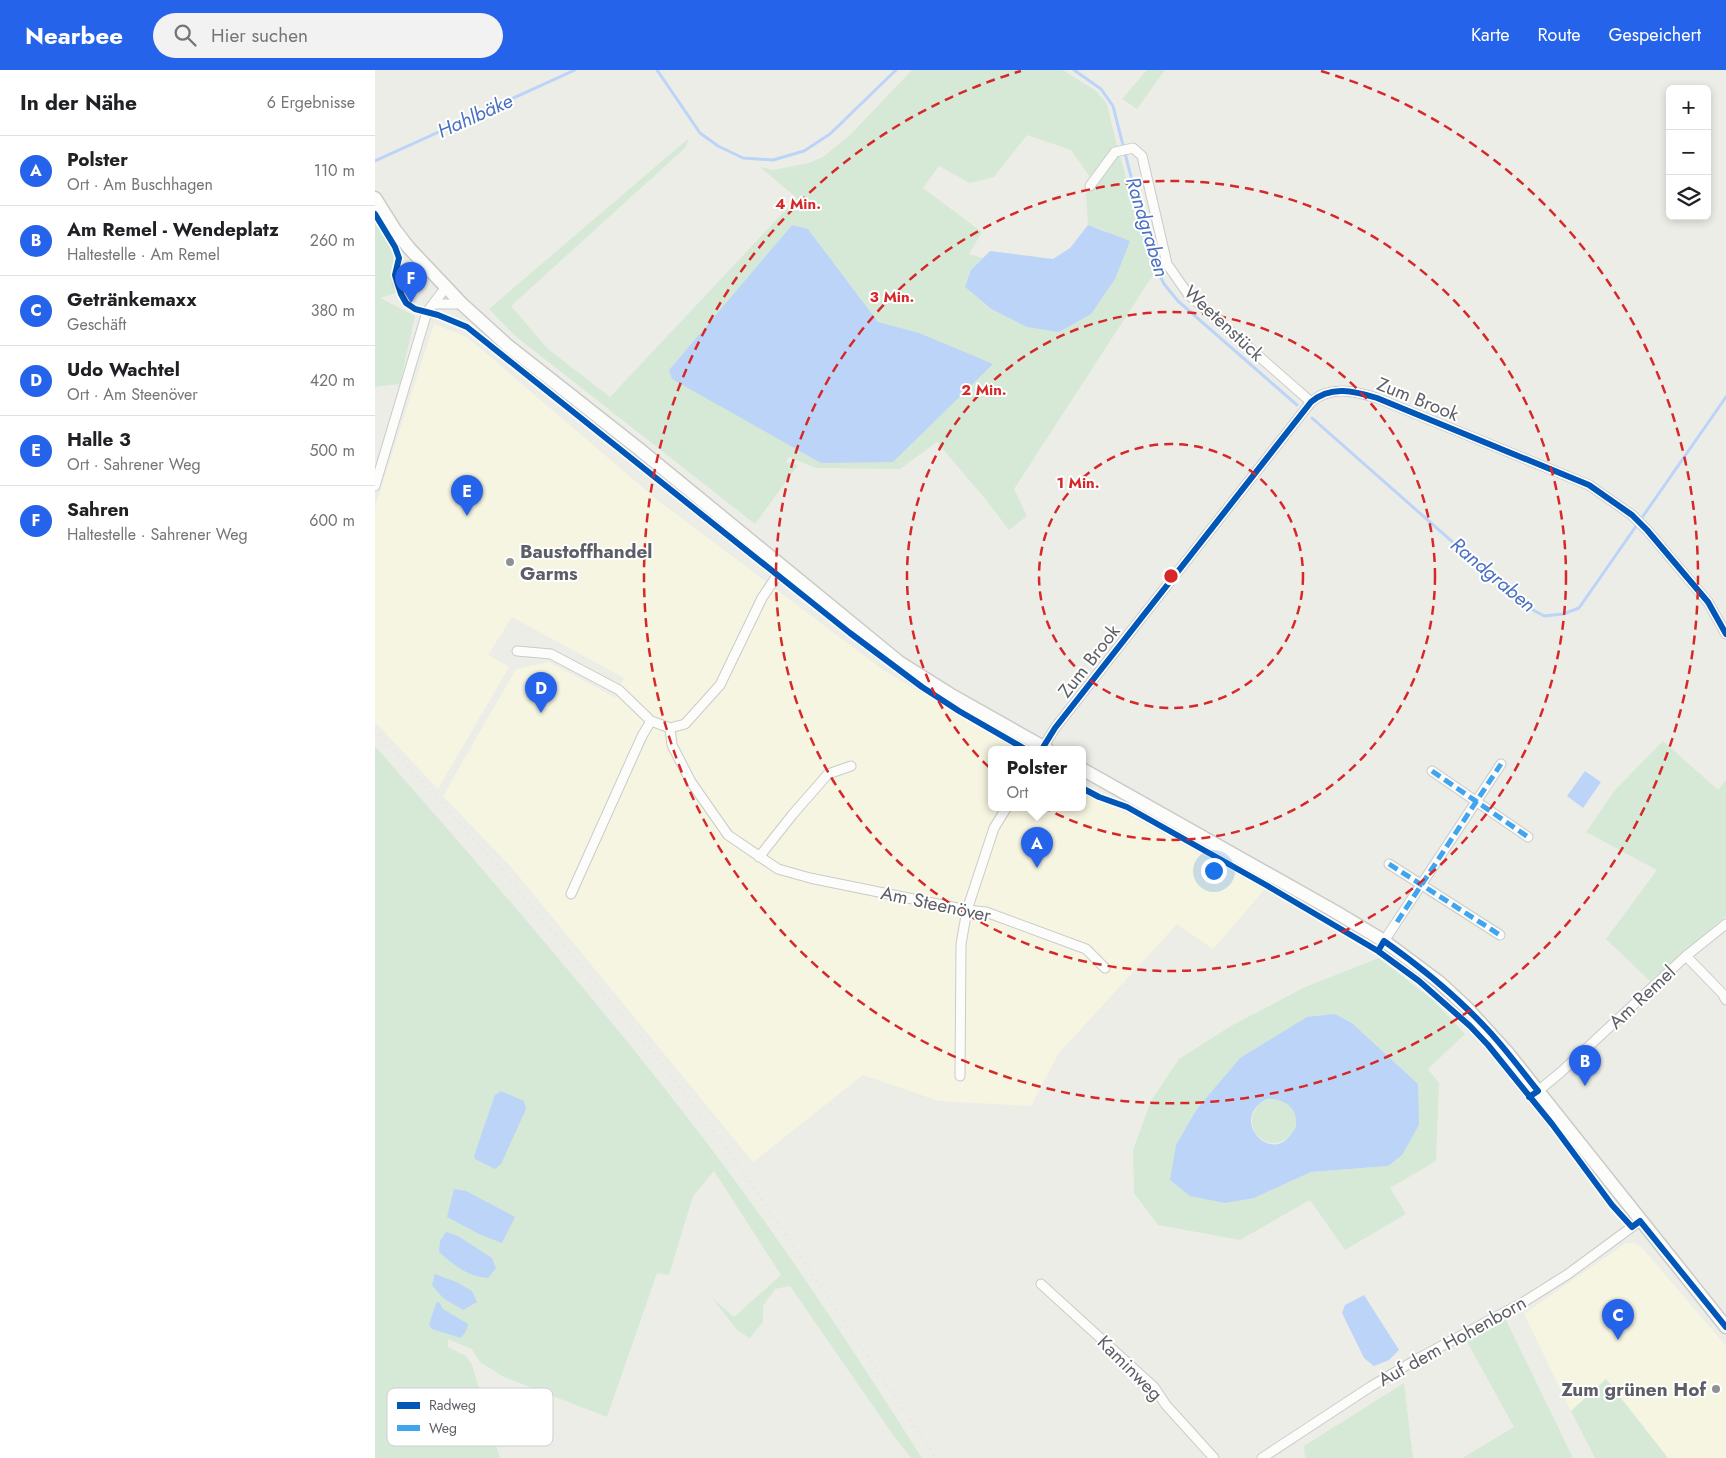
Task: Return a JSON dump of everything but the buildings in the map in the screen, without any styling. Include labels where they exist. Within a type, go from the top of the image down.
[{"type":"main road","points":[[375,198],[395,230],[446,287],[507,345],[639,449],[899,662],[1039,746]]},
{"type":"main road","points":[[1086,771],[1334,911],[1384,941],[1439,982],[1487,1029],[1726,1327]]},
{"type":"street","name":"Weetenstück","points":[[1090,186],[1115,152],[1125,148],[1133,148],[1141,156],[1167,264],[1188,294],[1311,402]]},
{"type":"street","points":[[375,486],[427,312],[446,287]]},
{"type":"street","points":[[433,304],[462,304]]},
{"type":"street","name":"Zum Brook","points":[[1046,746],[1055,728],[1311,402],[1319,395],[1338,390],[1349,390],[1377,398],[1589,485],[1632,516],[1647,530],[1708,602],[1726,634]]},
{"type":"street","points":[[517,652],[551,654],[619,690],[651,720],[670,728],[685,724],[720,685],[762,598],[782,568]]},
{"type":"street","points":[[571,894],[641,736],[651,720]]},
{"type":"street","name":"Am Steenöver","points":[[670,728],[672,745],[691,782],[729,835],[778,869],[810,878],[967,910],[986,912],[1086,949],[1105,968]]},
{"type":"street","points":[[1384,941],[1501,764]]},
{"type":"street","points":[[759,857],[828,774],[851,766]]},
{"type":"street","points":[[1432,771],[1477,800],[1528,837]]},
{"type":"street","points":[[961,1076],[961,944],[967,910],[994,828],[1005,811]]},
{"type":"street","points":[[1389,864],[1500,935]]},
{"type":"street","name":"Am Remel","points":[[1538,1091],[1686,956],[1726,924]]},
{"type":"street","points":[[1686,956],[1722,993],[1726,1000]]},
{"type":"street","name":"Auf dem Hohenborn","points":[[1262,1458],[1370,1387],[1553,1283],[1640,1221]]},
{"type":"street","name":"Kaminweg","points":[[1041,1284],[1154,1387],[1166,1405],[1214,1458]]},
{"type":"shaded area","points":[[912,70],[1063,70],[1096,91],[1107,104],[1117,146],[1112,147],[1090,177],[1071,150],[1027,135],[994,177],[970,183],[939,166],[923,188],[982,232],[969,254],[983,258],[971,270],[965,287],[990,309],[1027,327],[1107,231],[1088,225],[1086,194],[1116,157],[1120,156],[1153,275],[1014,489],[1027,516],[1009,530],[937,442],[900,469],[816,468],[789,457],[786,462],[798,465],[755,524],[514,335],[489,309],[689,138],[685,148],[511,306],[548,349],[610,397],[797,198],[760,167],[773,170],[809,163],[823,157],[850,135]],"holes":[[[792,225],[808,229],[878,322],[669,370]]]},
{"type":"shaded area","points":[[1147,70],[1165,70],[1137,109],[1122,99]]},
{"type":"shaded area","points":[[375,222],[394,252],[393,271],[399,292],[380,298],[415,316],[400,384],[375,387]]},
{"type":"shaded area","points":[[434,324],[467,337],[656,499],[883,670],[1010,746],[988,746],[988,811],[1086,811],[1086,791],[1264,890],[1213,949],[1177,924],[1058,1054],[1031,1106],[939,1101],[863,1075],[753,1162],[512,868],[443,796],[516,669],[549,662],[616,698],[624,678],[512,617],[488,655],[509,667],[438,789],[375,722],[375,507]]},
{"type":"shaded area","points":[[1663,741],[1718,790],[1726,780],[1726,916],[1650,981],[1606,939],[1657,870],[1586,832],[1615,790]]},
{"type":"shaded area","points":[[375,746],[570,972],[683,1112],[747,1196],[807,1282],[922,1458],[911,1458],[891,1432],[790,1286],[775,1289],[763,1306],[763,1322],[750,1338],[738,1331],[712,1298],[734,1317],[781,1275],[714,1171],[693,1196],[669,1275],[657,1273],[607,1417],[553,1396],[553,1388],[532,1388],[504,1377],[480,1362],[472,1349],[448,1339],[448,1347],[466,1356],[472,1365],[479,1388],[387,1388],[387,1446],[496,1446],[500,1458],[375,1458]]},
{"type":"shaded area","points":[[1379,958],[1434,1001],[1465,1034],[1428,1069],[1439,1083],[1436,1161],[1390,1188],[1406,1214],[1345,1250],[1310,1200],[1240,1240],[1158,1225],[1134,1193],[1133,1150],[1151,1101],[1179,1059],[1231,1026],[1305,987]],"holes":[[[1335,1014],[1352,1023],[1418,1084],[1388,1166],[1311,1172],[1254,1198],[1240,1058]]]},
{"type":"shaded area","points":[[1278,1099],[1290,1105],[1295,1112],[1295,1130],[1290,1137],[1283,1142],[1270,1143],[1262,1140],[1255,1133],[1252,1117],[1255,1109],[1262,1102]]},
{"type":"shaded area","points":[[1626,1243],[1635,1243],[1644,1250],[1726,1346],[1726,1458],[1668,1458],[1606,1379],[1571,1411],[1524,1314]]},
{"type":"shaded area","points":[[1505,1318],[1573,1458],[1462,1458],[1514,1427],[1466,1340]]},
{"type":"shaded area","points":[[1606,1379],[1668,1458],[1595,1458],[1571,1411]]},
{"type":"shaded area","points":[[1404,1383],[1413,1458],[1305,1458],[1304,1446]]},
{"type":"water","points":[[792,225],[808,229],[878,322],[919,333],[993,364],[893,462],[821,463],[672,379],[669,370]]},
{"type":"water","points":[[1088,225],[1130,241],[1115,279],[1091,314],[1059,332],[1027,327],[991,309],[965,287],[971,270],[990,251],[1053,259],[1070,248]]},
{"type":"water","points":[[1585,771],[1601,782],[1583,808],[1567,796]]},
{"type":"water","points":[[1335,1014],[1352,1023],[1418,1084],[1419,1125],[1402,1155],[1388,1166],[1311,1172],[1254,1198],[1225,1203],[1190,1196],[1170,1180],[1176,1145],[1197,1109],[1240,1058],[1307,1017]],"holes":[[[1267,1099],[1288,1104],[1294,1112],[1296,1123],[1295,1129],[1289,1137],[1280,1143],[1271,1144],[1263,1141],[1256,1134],[1252,1126],[1251,1116],[1256,1107]]]},
{"type":"water","points":[[501,1091],[524,1101],[526,1109],[501,1164],[495,1169],[475,1159],[474,1156],[495,1095]]},
{"type":"water","points":[[454,1189],[466,1191],[515,1217],[502,1243],[481,1235],[447,1217]]},
{"type":"water","points":[[446,1232],[458,1236],[492,1258],[496,1268],[488,1278],[462,1270],[439,1252],[440,1241]]},
{"type":"water","points":[[435,1274],[472,1291],[477,1302],[463,1310],[443,1298],[432,1285]]},
{"type":"water","points":[[1364,1295],[1399,1350],[1389,1360],[1374,1366],[1364,1358],[1342,1313],[1345,1305]]},
{"type":"water","points":[[439,1302],[443,1309],[468,1324],[461,1338],[432,1329],[429,1325],[436,1303]]},
{"type":"waterway","name":"Hahlbäke","points":[[375,161],[575,70]]},
{"type":"waterway","name":"Randgraben","points":[[657,70],[700,133],[718,146],[743,158],[773,160],[804,151],[830,134],[896,70]]},
{"type":"waterway","name":"Randgraben","points":[[1074,70],[1101,89],[1113,106],[1152,259],[1164,284],[1178,301],[1297,405]]},
{"type":"waterway","name":"Randgraben","points":[[1312,418],[1524,605],[1544,616],[1563,614],[1579,608],[1726,397]]},
{"type":"railway","points":[[375,729],[501,869],[645,1042],[724,1145],[936,1458]]},
{"type":"marked path","points":[[1397,922],[1501,764]]},
{"type":"marked path","points":[[1432,771],[1528,837]]},
{"type":"marked path","points":[[1389,864],[1500,935]]},
{"type":"cycle path","points":[[375,214],[395,247],[399,258],[395,275],[406,303],[415,309],[438,315],[467,327],[850,633],[922,687],[1020,746]]},
{"type":"cycle path","points":[[1044,746],[1055,728],[1311,402],[1327,393],[1335,391],[1360,393],[1377,398],[1589,485],[1632,515],[1647,530],[1708,602],[1726,634]]},
{"type":"cycle path","points":[[1086,790],[1127,807],[1266,885],[1378,951],[1419,981],[1470,1026],[1488,1045],[1552,1124],[1612,1205],[1632,1227],[1640,1221],[1726,1327]]},
{"type":"cycle path","points":[[1378,951],[1384,941],[1424,971],[1462,1004],[1500,1043],[1538,1091],[1529,1097]]},
{"type":"place","name":"Sahren","points":[[411,303]]},
{"type":"place","name":"Halle 3","points":[[467,516]]},
{"type":"place","name":"Baustoffhandel Garms","points":[[510,562]]},
{"type":"place","name":"Udo Wachtel","points":[[541,713]]},
{"type":"place","name":"Polster","points":[[1037,868]]},
{"type":"place","name":"Am Remel - Wendeplatz","points":[[1585,1086]]},
{"type":"place","name":"Getränkemaxx","points":[[1618,1340]]},
{"type":"place","name":"Zum grünen Hof","points":[[1716,1389]]}]
